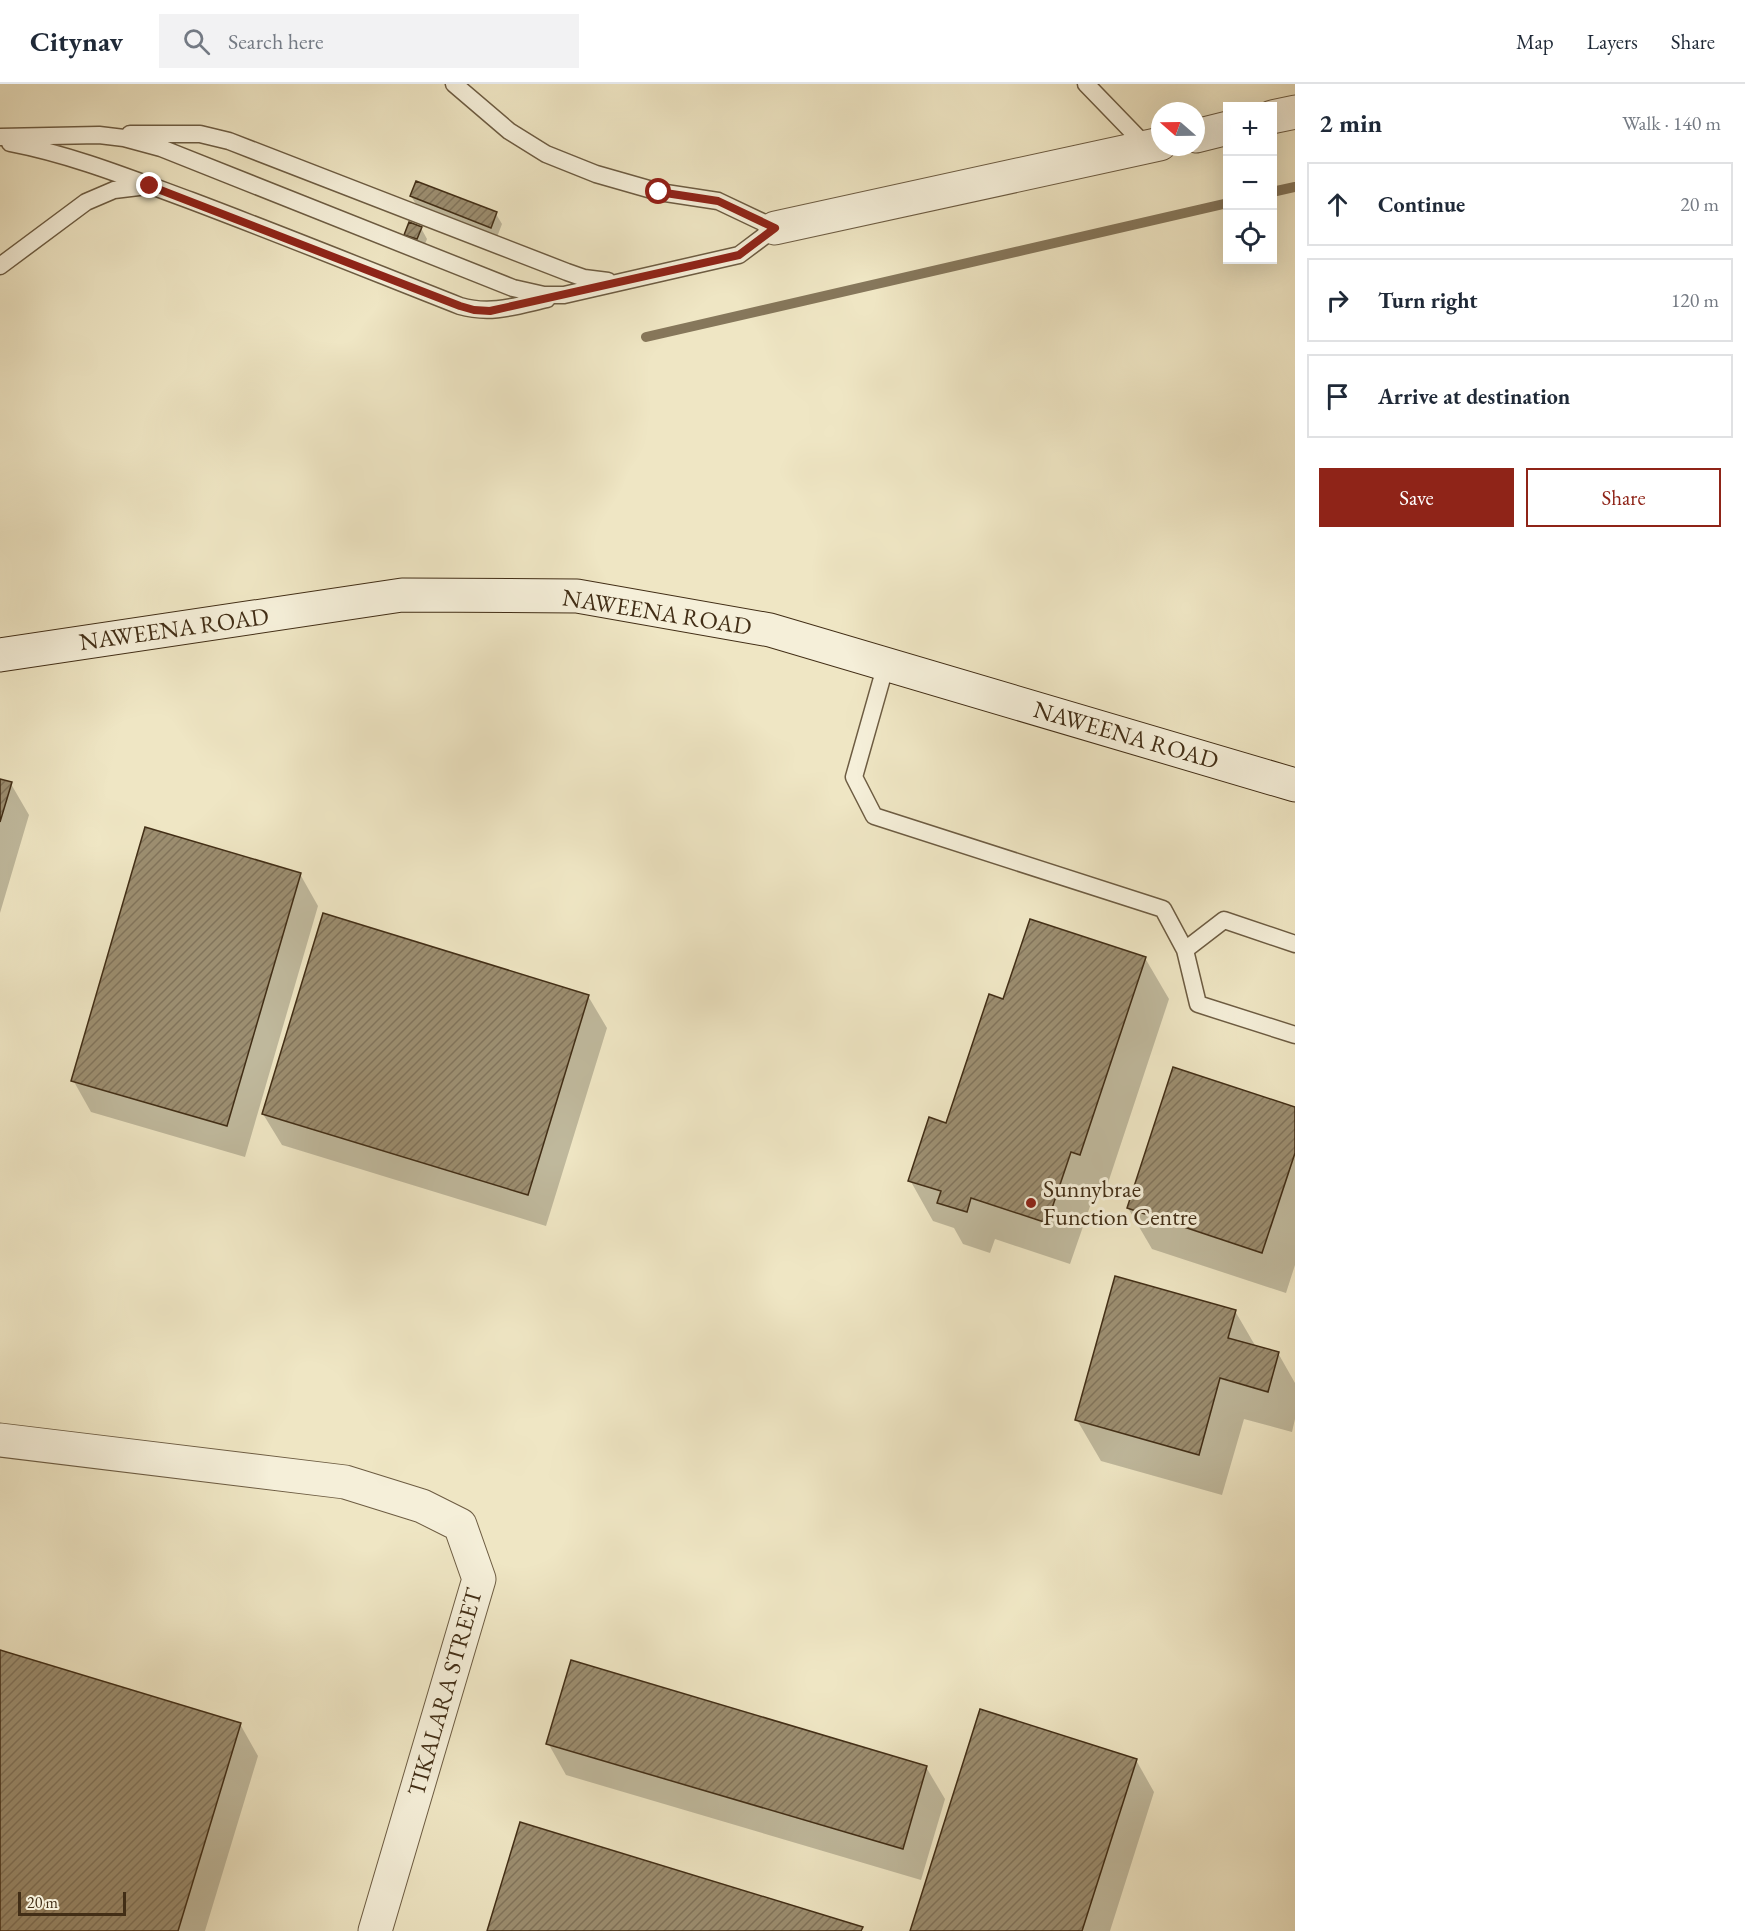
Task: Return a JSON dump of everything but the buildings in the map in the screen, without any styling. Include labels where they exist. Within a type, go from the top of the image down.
[{"type":"street","points":[[1277,116],[1295,112]]},
{"type":"street","points":[[1205,134],[1223,129]]},
{"type":"street","points":[[775,228],[1151,146]]},
{"type":"street","name":"NAWEENA ROAD","points":[[0,655],[402,595],[577,596],[770,630],[1295,785]]},
{"type":"street","name":"TIKALARA STREET","points":[[0,1440],[345,1482],[422,1506],[460,1525],[479,1579],[375,1931]]},
{"type":"lane","points":[[0,142],[59,154],[150,186],[474,310],[490,311],[739,255],[775,228],[718,201],[659,192],[596,174],[546,154],[509,131],[454,84]]},
{"type":"lane","points":[[1086,84],[1151,144]]},
{"type":"lane","points":[[0,137],[200,134],[229,141],[584,278],[606,281],[630,280]]},
{"type":"lane","points":[[99,135],[124,138],[161,148],[526,292],[564,295]]},
{"type":"lane","points":[[0,266],[86,202],[114,190],[150,186]]},
{"type":"lane","points":[[886,664],[854,777],[874,816],[1163,909],[1185,950],[1198,1004],[1295,1035]]},
{"type":"lane","points":[[1185,950],[1224,920],[1295,944]]},
{"type":"waterway","points":[[1277,191],[1295,187]]},
{"type":"waterway","points":[[646,337],[1223,204]]},
{"type":"place","name":"Sunnybrae Function Centre","points":[[1031,1203]]},
{"type":"route","points":[[150,186],[474,310],[490,311],[739,255],[775,228],[718,201],[659,192]]}]
